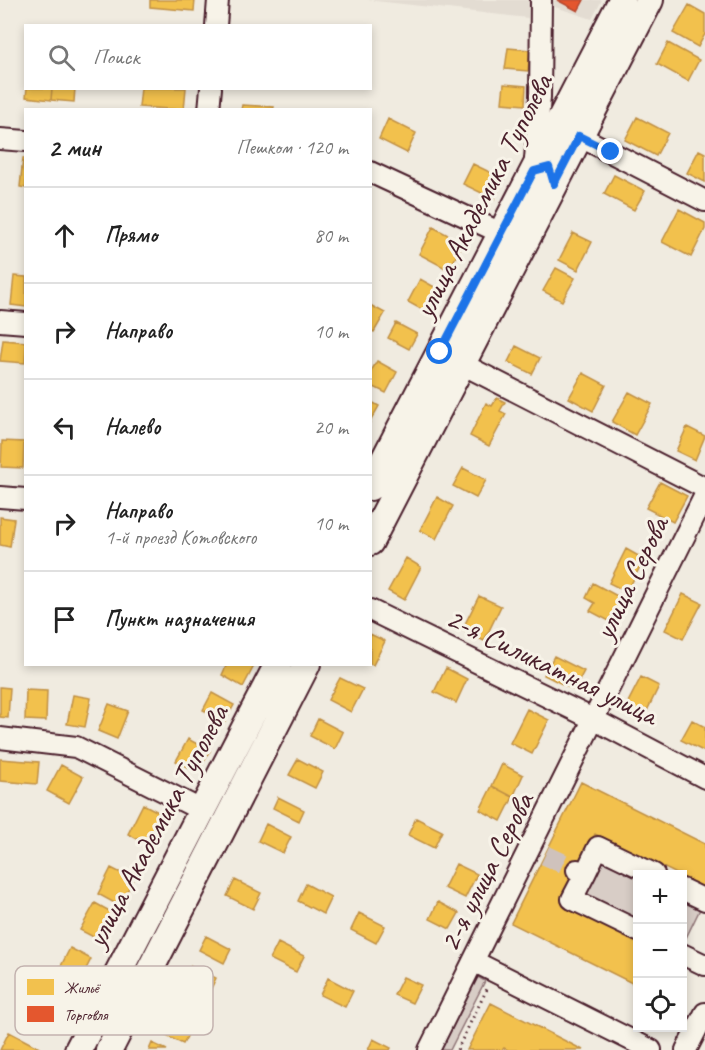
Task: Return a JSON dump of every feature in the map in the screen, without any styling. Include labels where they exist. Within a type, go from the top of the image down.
[{"type":"main road","name":"улица Академика Туполева","points":[[372,538],[462,364],[622,0]]},
{"type":"main road","name":"улица Академика Туполева","points":[[372,482],[501,233],[579,136],[650,0]]},
{"type":"main road","name":"улица Академика Туполева","points":[[122,966],[277,666]]},
{"type":"main road","name":"улица Академика Туполева","points":[[152,966],[306,666]]},
{"type":"main road","name":"улица Академика Туполева","points":[[78,1050],[86,1035]]},
{"type":"main road","name":"улица Академика Туполева","points":[[109,1050],[117,1035]]},
{"type":"street","points":[[216,24],[218,0]]},
{"type":"street","points":[[541,0],[540,108],[544,177]]},
{"type":"street","points":[[209,108],[211,90]]},
{"type":"street","points":[[579,136],[705,201]]},
{"type":"street","points":[[0,139],[24,141]]},
{"type":"street","points":[[372,173],[501,233]]},
{"type":"street","points":[[0,321],[24,323]]},
{"type":"street","points":[[462,364],[705,488]]},
{"type":"street","name":"улица Серова","points":[[595,720],[705,495]]},
{"type":"street","points":[[0,497],[24,498]]},
{"type":"street","name":"2-я Силикатная улица","points":[[372,611],[595,720],[705,778]]},
{"type":"street","name":"2-я улица Серова","points":[[429,1050],[475,962],[539,851],[595,720]]},
{"type":"street","points":[[0,738],[76,747],[203,811]]},
{"type":"street","points":[[633,929],[572,899],[581,872],[598,847],[646,870]]},
{"type":"street","points":[[687,891],[705,900]]},
{"type":"street","points":[[687,956],[705,965]]},
{"type":"street","points":[[475,962],[647,1049]]},
{"type":"street","points":[[686,1050],[705,1013]]},
{"type":"path","points":[[457,1050],[496,973]]},
{"type":"shaded area","points":[[367,0],[529,0],[528,18]]},
{"type":"shaded area","points":[[549,0],[602,0],[592,19],[549,5]]},
{"type":"shaded area","points":[[603,861],[633,876],[633,920],[585,897]]},
{"type":"shaded area","points":[[687,903],[700,909],[687,936]]},
{"type":"shaded area","points":[[476,976],[485,981],[450,1050],[439,1050]]},
{"type":"building: Жильё","points":[[150,0],[195,0],[194,11],[150,7]]},
{"type":"building: Жильё","points":[[689,5],[705,14],[705,34],[698,47],[673,33]]},
{"type":"building: Жильё","points":[[668,43],[699,60],[688,81],[657,64]]},
{"type":"building: Жильё","points":[[508,48],[530,50],[528,71],[505,69]]},
{"type":"building: Жильё","points":[[504,84],[526,86],[525,105],[502,103]]},
{"type":"building: Жильё","points":[[27,90],[52,90],[51,100],[26,97]]},
{"type":"building: Жильё","points":[[52,90],[75,90],[74,102],[51,100]]},
{"type":"building: Жильё","points":[[141,90],[186,90],[184,108],[139,107]]},
{"type":"building: Жильё","points":[[242,105],[274,107],[274,108],[241,108]]},
{"type":"building: Жильё","points":[[637,117],[668,133],[656,156],[625,140]]},
{"type":"building: Жильё","points":[[388,119],[416,133],[407,153],[379,139]]},
{"type":"building: Жильё","points":[[699,150],[705,153],[705,182],[687,173]]},
{"type":"building: Жильё","points":[[23,158],[24,158],[24,188],[20,187]]},
{"type":"building: Жильё","points":[[473,164],[504,179],[494,199],[463,184]]},
{"type":"building: Жильё","points":[[614,175],[645,191],[634,210],[604,194]]},
{"type":"building: Жильё","points":[[679,209],[705,223],[705,229],[691,257],[662,242]]},
{"type":"building: Жильё","points":[[433,227],[463,243],[449,270],[419,254]]},
{"type":"building: Жильё","points":[[573,233],[592,242],[578,270],[559,260]]},
{"type":"building: Жильё","points":[[556,268],[575,278],[562,301],[543,291]]},
{"type":"building: Жильё","points":[[14,276],[24,277],[24,307],[11,305]]},
{"type":"building: Жильё","points":[[420,279],[440,290],[428,313],[408,302]]},
{"type":"building: Жильё","points":[[372,306],[385,313],[374,332],[372,331]]},
{"type":"building: Жильё","points":[[396,323],[417,334],[409,349],[388,338]]},
{"type":"building: Жильё","points":[[3,340],[24,342],[24,363],[0,361]]},
{"type":"building: Жильё","points":[[516,346],[540,358],[532,374],[508,362]]},
{"type":"building: Жильё","points":[[377,361],[397,372],[386,393],[372,386],[372,370]]},
{"type":"building: Жильё","points":[[583,373],[606,385],[593,411],[569,398]]},
{"type":"building: Жильё","points":[[629,392],[652,404],[635,435],[612,422]]},
{"type":"building: Жильё","points":[[497,398],[505,402],[500,411],[506,414],[489,446],[470,436],[486,403],[492,406]]},
{"type":"building: Жильё","points":[[372,402],[379,406],[372,418]]},
{"type":"building: Жильё","points":[[687,427],[705,436],[695,460],[676,451]]},
{"type":"building: Жильё","points":[[2,441],[24,442],[23,468],[1,467]]},
{"type":"building: Жильё","points":[[463,468],[486,480],[476,498],[453,486]]},
{"type":"building: Жильё","points":[[660,482],[687,496],[673,522],[646,508]]},
{"type":"building: Жильё","points":[[437,497],[453,506],[436,539],[420,530]]},
{"type":"building: Жильё","points":[[0,517],[14,519],[10,547],[0,545]]},
{"type":"building: Жильё","points":[[626,549],[644,559],[627,592],[609,583]]},
{"type":"building: Жильё","points":[[406,558],[421,567],[404,600],[388,591]]},
{"type":"building: Жильё","points":[[593,583],[623,599],[611,622],[590,611],[595,603],[586,598]]},
{"type":"building: Жильё","points":[[683,594],[702,603],[683,639],[665,630]]},
{"type":"building: Жильё","points":[[479,596],[501,606],[484,641],[462,630]]},
{"type":"building: Жильё","points":[[372,635],[385,641],[372,665]]},
{"type":"building: Жильё","points":[[554,656],[584,671],[574,690],[544,675]]},
{"type":"building: Жильё","points":[[226,666],[254,666],[243,687],[222,675]]},
{"type":"building: Жильё","points":[[446,668],[467,679],[456,703],[434,692]]},
{"type":"building: Жильё","points":[[641,677],[659,686],[642,721],[623,712]]},
{"type":"building: Жильё","points":[[340,678],[363,689],[351,712],[328,700]]},
{"type":"building: Жильё","points":[[0,687],[10,688],[8,718],[0,717]]},
{"type":"building: Жильё","points":[[26,690],[47,691],[46,721],[25,720]]},
{"type":"building: Жильё","points":[[212,693],[234,705],[225,721],[203,710]]},
{"type":"building: Жильё","points":[[73,695],[91,698],[85,727],[67,724]]},
{"type":"building: Жильё","points":[[109,704],[128,711],[117,739],[98,731]]},
{"type":"building: Жильё","points":[[527,709],[549,720],[532,754],[510,743]]},
{"type":"building: Жильё","points":[[318,719],[343,732],[335,749],[310,736]]},
{"type":"building: Жильё","points":[[692,720],[705,727],[705,752],[681,740]]},
{"type":"building: Жильё","points":[[188,739],[210,751],[198,772],[176,761]]},
{"type":"building: Жильё","points":[[0,759],[39,762],[37,784],[0,781]]},
{"type":"building: Жильё","points":[[298,759],[323,772],[315,788],[289,775]]},
{"type":"building: Жильё","points":[[502,764],[523,775],[513,797],[492,786]]},
{"type":"building: Жильё","points":[[61,765],[83,777],[69,803],[47,791]]},
{"type":"building: Жильё","points":[[581,782],[705,844],[705,888],[687,879],[687,870],[669,870],[595,834],[561,902],[633,938],[633,984],[511,923]]},
{"type":"building: Жильё","points":[[492,786],[513,797],[501,821],[480,810]]},
{"type":"building: Жильё","points":[[278,797],[304,810],[299,821],[273,808]]},
{"type":"building: Жильё","points":[[143,804],[166,816],[150,846],[128,834]]},
{"type":"building: Жильё","points":[[416,818],[442,831],[434,848],[408,835]]},
{"type":"building: Жильё","points":[[266,824],[291,837],[283,853],[258,841]]},
{"type":"building: Жильё","points":[[456,864],[477,874],[465,898],[444,888]]},
{"type":"building: Жильё","points":[[111,868],[133,879],[120,906],[98,894]]},
{"type":"building: Жильё","points":[[235,880],[261,893],[253,909],[227,896]]},
{"type":"building: Жильё","points":[[306,884],[331,897],[323,914],[298,901]]},
{"type":"building: Жильё","points":[[438,902],[459,913],[450,929],[430,919]]},
{"type":"building: Жильё","points":[[95,903],[115,914],[101,941],[80,930]]},
{"type":"building: Жильё","points":[[359,913],[385,926],[376,943],[351,930]]},
{"type":"building: Жильё","points":[[206,936],[231,949],[224,963],[199,950]]},
{"type":"building: Жильё","points":[[278,943],[304,956],[296,972],[270,959]]},
{"type":"building: Жильё","points":[[70,948],[91,959],[88,966],[61,966]]},
{"type":"building: Жильё","points":[[403,977],[421,985],[412,1003],[394,995]]},
{"type":"building: Жильё","points":[[328,978],[353,991],[345,1007],[320,995]]},
{"type":"building: Жильё","points":[[491,1003],[583,1050],[508,1050],[504,1048],[502,1050],[467,1050]]},
{"type":"building: Жильё","points":[[9,1032],[43,1050],[0,1050]]},
{"type":"building: Жильё","points":[[164,1035],[188,1035],[183,1044]]},
{"type":"building: Жильё","points":[[373,1039],[391,1048],[390,1050],[368,1050]]},
{"type":"building: Жильё","points":[[152,1043],[167,1050],[149,1050]]},
{"type":"building: Торговля","points":[[557,0],[584,0],[578,11]]},
{"type":"tunnel","points":[[545,855],[577,870]]},
{"type":"route","points":[[440,352],[534,171],[549,167],[554,184],[579,136],[611,152]]}]
